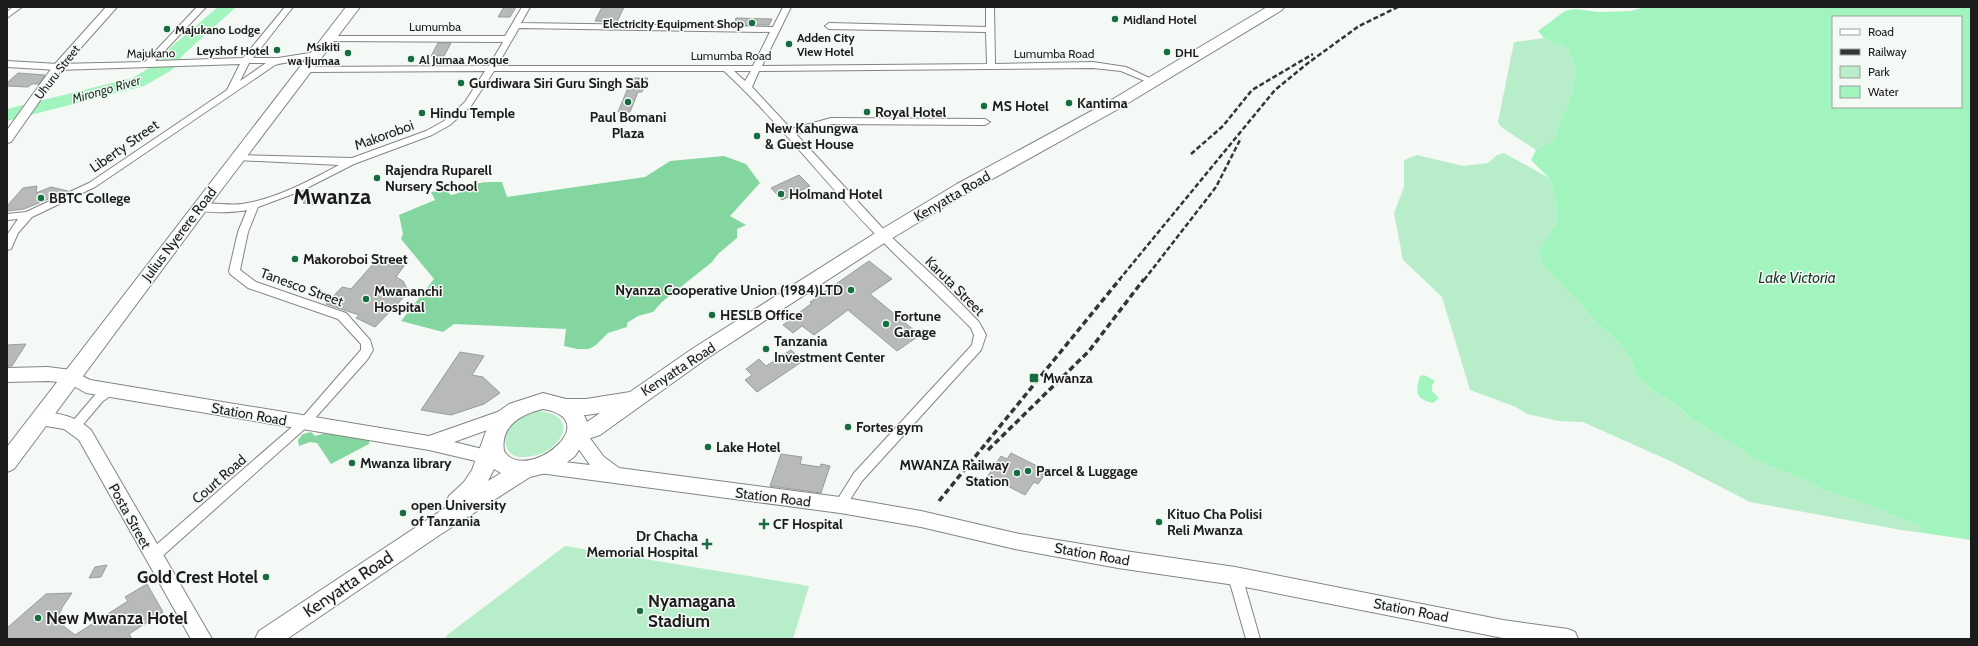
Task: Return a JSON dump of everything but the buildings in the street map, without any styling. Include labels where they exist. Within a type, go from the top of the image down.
[{"type":"highway","name":"Julius Nyerere Road","points":[[7,463],[237,157],[353,7]]},
{"type":"highway","name":"Kenyatta Road","points":[[577,434],[593,429],[635,398],[883,236],[963,188],[1114,105],[1277,7]]},
{"type":"highway","name":"Kenyatta Road","points":[[566,407],[602,405],[635,398]]},
{"type":"highway","points":[[549,402],[566,407],[573,414],[577,434],[562,454],[551,462],[531,468],[511,468],[503,464],[492,452],[498,426],[506,416],[530,403],[549,402]]},
{"type":"highway","name":"Kenyatta Road","points":[[430,529],[474,487],[492,452]]},
{"type":"highway","name":"Kenyatta Road","points":[[267,639],[430,529],[531,468]]},
{"type":"main road","points":[[7,375],[48,374],[71,377]]},
{"type":"main road","name":"Station Road","points":[[71,377],[86,386],[304,423],[492,452]]},
{"type":"main road","name":"Station Road","points":[[429,443],[506,416]]},
{"type":"main road","points":[[40,419],[61,420],[76,426]]},
{"type":"main road","name":"Posta Street","points":[[76,426],[85,435],[153,556],[202,639]]},
{"type":"main road","name":"Station Road","points":[[577,434],[598,462],[615,475]]},
{"type":"main road","name":"Station Road","points":[[531,468],[615,475],[840,505],[921,519],[1016,541],[1089,554],[1235,576],[1503,629],[1568,639]]},
{"type":"street","points":[[7,16],[18,7]]},
{"type":"street","name":"Uhuru Street","points":[[7,140],[58,67],[112,7]]},
{"type":"street","points":[[150,65],[202,7]]},
{"type":"street","points":[[231,90],[244,62],[289,7]]},
{"type":"street","points":[[492,68],[526,7]]},
{"type":"street","points":[[747,87],[787,7]]},
{"type":"street","points":[[990,7],[991,66]]},
{"type":"street","points":[[516,25],[776,30]]},
{"type":"street","points":[[829,26],[990,30]]},
{"type":"street","name":"Lumumba","points":[[329,38],[508,39]]},
{"type":"street","name":"Majukano","points":[[7,64],[58,67],[280,60]]},
{"type":"street","name":"Liberty Street","points":[[28,215],[92,185],[272,63],[280,60],[311,62]]},
{"type":"street","name":"Lumumba Road","points":[[311,62],[492,68],[1109,66],[1123,69],[1152,82]]},
{"type":"street","name":"Karuta Street","points":[[725,67],[747,87],[883,236],[938,287],[975,325],[980,335],[977,346],[858,477],[840,505]]},
{"type":"street","name":"Makoroboi","points":[[200,207],[234,208],[254,205],[287,193],[324,177],[353,161],[409,141],[447,123],[468,104],[492,68]]},
{"type":"street","points":[[789,133],[820,123],[832,121],[985,122]]},
{"type":"street","name":"Makoroboi","points":[[237,157],[340,162],[353,161]]},
{"type":"street","name":"Tanesco Street","points":[[254,205],[243,232],[234,271],[252,285],[342,316],[366,344],[367,350],[363,357],[304,423]]},
{"type":"street","points":[[7,217],[28,215]]},
{"type":"street","points":[[7,246],[14,231],[28,215]]},
{"type":"street","points":[[76,426],[92,406],[111,390]]},
{"type":"street","name":"Court Road","points":[[153,556],[304,423]]},
{"type":"street","points":[[1235,576],[1253,639]]},
{"type":"green space","points":[[1544,38],[1568,49],[1576,68],[1573,91],[1553,141],[1536,150],[1501,127],[1498,122],[1514,42]]},
{"type":"green space","points":[[1504,153],[1549,178],[1555,197],[1558,220],[1538,252],[1544,266],[1578,301],[1593,319],[1618,342],[1631,359],[1636,376],[1655,392],[1677,405],[1690,418],[1743,450],[1754,459],[1807,481],[1826,491],[1859,501],[1922,527],[1922,530],[1917,532],[1901,530],[1750,502],[1670,461],[1583,422],[1559,421],[1527,414],[1516,407],[1470,390],[1442,297],[1403,260],[1394,213],[1404,187],[1404,160],[1417,155],[1463,166],[1488,163],[1497,155]]},
{"type":"green space","points":[[539,411],[553,414],[561,421],[563,428],[561,437],[555,445],[534,456],[521,457],[510,453],[506,444],[509,428],[519,419]]},
{"type":"green space","name":"Nyamagana Stadium","points":[[565,546],[809,586],[793,639],[445,639],[447,635]]},
{"type":"shaded area","points":[[724,156],[746,164],[760,183],[730,216],[746,225],[737,229],[737,238],[718,254],[712,262],[662,302],[653,312],[638,316],[627,323],[627,327],[608,333],[596,345],[589,349],[577,349],[564,346],[566,329],[454,324],[443,332],[401,321],[434,279],[401,239],[403,234],[399,215],[435,200],[431,192],[446,190],[451,195],[457,194],[478,183],[502,182],[507,197],[645,177],[670,161]]},
{"type":"shaded area","points":[[338,430],[369,439],[369,444],[331,464],[317,443],[310,442],[299,446],[298,440],[303,434],[311,432],[315,436]]},
{"type":"water","name":"Lake Victoria","points":[[1645,7],[1971,7],[1971,540],[1917,532],[1922,530],[1922,527],[1859,501],[1826,491],[1807,481],[1754,459],[1743,450],[1690,418],[1677,405],[1655,392],[1636,376],[1631,359],[1618,342],[1593,319],[1578,301],[1544,266],[1538,252],[1558,220],[1555,197],[1549,178],[1531,160],[1536,150],[1553,141],[1573,91],[1576,68],[1568,49],[1544,38],[1538,31],[1565,11],[1575,9],[1598,12],[1631,11]]},
{"type":"water","points":[[1424,375],[1435,381],[1432,385],[1432,391],[1439,398],[1433,403],[1420,397],[1417,391],[1420,376]]},
{"type":"waterway","name":"Mirongo River","points":[[7,115],[138,82],[166,66],[177,51],[228,7]]},
{"type":"railway","points":[[1119,280],[1275,90],[1308,63],[1359,26],[1398,7]]},
{"type":"railway","points":[[1191,154],[1223,126],[1252,90],[1313,54]]},
{"type":"railway","points":[[1144,280],[1216,187],[1241,138]]},
{"type":"railway","points":[[939,501],[1120,279]]},
{"type":"railway","points":[[988,450],[1089,351],[1144,279]]},
{"type":"place","name":"Midland Hotel","points":[[1115,19]]},
{"type":"place","name":"Electricity Equipment Shop","points":[[752,23]]},
{"type":"place","name":"Majukano Lodge","points":[[167,29]]},
{"type":"place","name":"Adden City View Hotel","points":[[789,44]]},
{"type":"place","name":"Leyshof Hotel","points":[[277,50]]},
{"type":"place","name":"DHL","points":[[1167,52]]},
{"type":"place","name":"Msikiti wa Ijumaa","points":[[348,53]]},
{"type":"place","name":"Al Jumaa Mosque","points":[[411,59]]},
{"type":"place","name":"Gurdiwara Siri Guru Singh Sab","points":[[461,83]]},
{"type":"place","name":"Paul Bomani Plaza","points":[[628,102]]},
{"type":"place","name":"Kantima","points":[[1069,103]]},
{"type":"place","name":"MS Hotel","points":[[984,106]]},
{"type":"place","name":"Royal Hotel","points":[[867,112]]},
{"type":"place","name":"Hindu Temple","points":[[422,113]]},
{"type":"place","name":"New Kahungwa & Guest House","points":[[757,136]]},
{"type":"place","name":"Rajendra Ruparell Nursery School","points":[[377,178]]},
{"type":"place","name":"Holmand Hotel","points":[[781,194]]},
{"type":"place","name":"BBTC College","points":[[41,198]]},
{"type":"place","name":"Makoroboi Street","points":[[295,259]]},
{"type":"place","name":"Nyanza Cooperative Union (1984)LTD","points":[[851,290]]},
{"type":"place","name":"Mwananchi Hospital","points":[[366,299]]},
{"type":"place","name":"HESLB Office","points":[[712,315]]},
{"type":"place","name":"Fortune Garage","points":[[886,324]]},
{"type":"place","name":"Tanzania Investment Center","points":[[766,349]]},
{"type":"place","name":"Mwanza","points":[[1034,378]]},
{"type":"place","name":"Fortes gym","points":[[848,427]]},
{"type":"place","name":"Lake Hotel","points":[[708,447]]},
{"type":"place","name":"Mwanza library","points":[[352,463]]},
{"type":"place","name":"Parcel & Luggage","points":[[1028,471]]},
{"type":"place","name":"MWANZA Railway Station","points":[[1017,473]]},
{"type":"place","name":"open University of Tanzania","points":[[403,513]]},
{"type":"place","name":"Kituo Cha Polisi Reli Mwanza","points":[[1159,522]]},
{"type":"place","name":"CF Hospital","points":[[764,524]]},
{"type":"place","name":"Dr Chacha Memorial Hospital","points":[[707,544]]},
{"type":"place","name":"Gold Crest Hotel","points":[[266,577]]},
{"type":"place","name":"Nyamagana Stadium","points":[[640,611]]},
{"type":"place","name":"New Mwanza Hotel","points":[[38,618]]},
{"type":"district","name":"Mwanza","points":[[332,196]]}]
